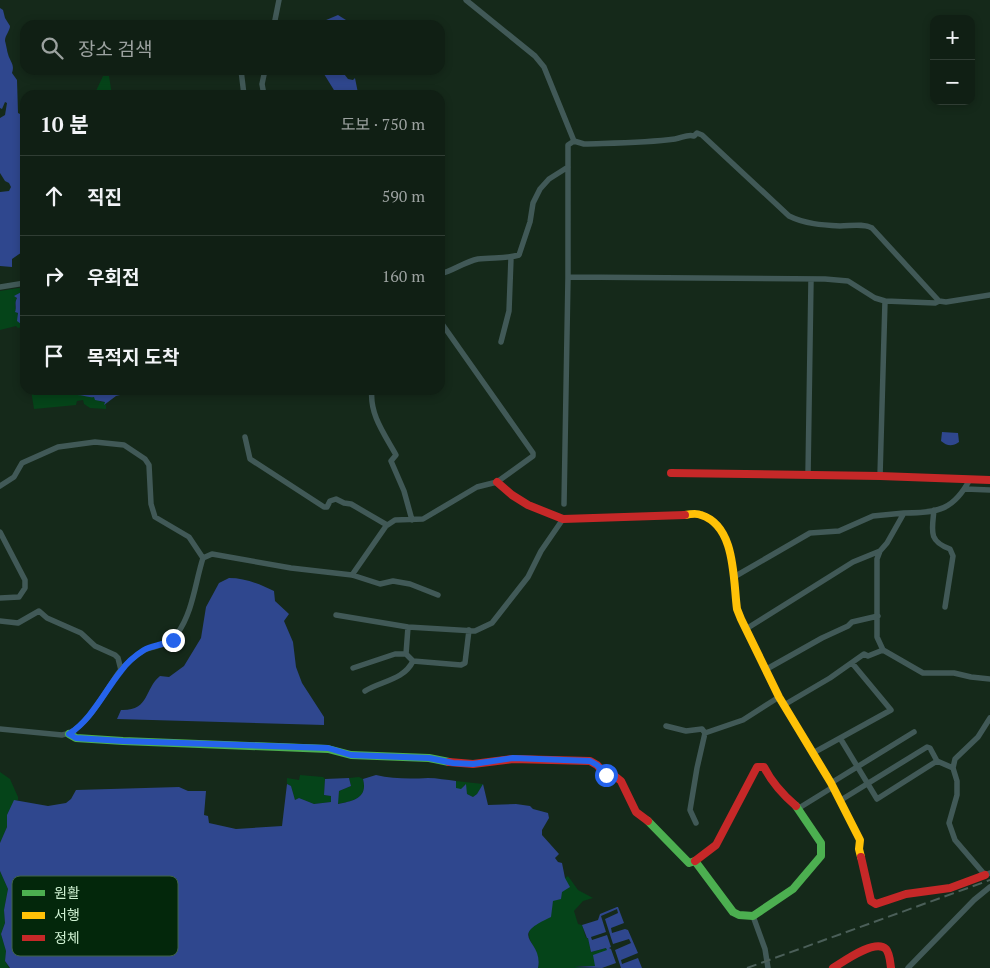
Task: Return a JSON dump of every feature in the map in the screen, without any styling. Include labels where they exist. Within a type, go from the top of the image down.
[{"type":"street","points":[[275,20],[279,0]]},
{"type":"street","points":[[466,0],[535,56],[544,67],[574,141]]},
{"type":"street","points":[[242,75],[243,90]]},
{"type":"street","points":[[263,90],[264,75]]},
{"type":"street","points":[[574,141],[584,144],[660,141],[679,139],[689,135],[694,136],[697,133],[702,135],[789,216],[802,222],[821,225],[872,228],[939,300],[946,302],[990,295]]},
{"type":"street","points":[[564,504],[568,145],[574,141]]},
{"type":"street","points":[[445,272],[479,259],[511,258],[519,255],[530,222],[532,203],[540,189],[549,179],[568,167]]},
{"type":"street","points":[[501,342],[509,311],[511,258]]},
{"type":"street","points":[[568,277],[848,281],[875,298],[930,303],[939,300]]},
{"type":"street","points":[[808,475],[811,280]]},
{"type":"street","points":[[0,287],[20,284]]},
{"type":"street","points":[[880,476],[885,300]]},
{"type":"street","points":[[352,574],[387,525],[395,520],[423,519],[477,487],[497,482],[533,456],[533,453],[445,327]]},
{"type":"street","points":[[371,395],[370,399],[374,413],[396,455],[391,460],[404,491],[412,520]]},
{"type":"street","points":[[245,437],[250,459],[324,507],[327,507],[330,501],[336,499],[351,504],[387,525]]},
{"type":"street","points":[[0,486],[14,477],[22,464],[58,448],[95,442],[124,445],[145,459],[150,465],[149,488],[155,517],[175,527],[189,537],[203,558],[191,605],[173,640],[164,645],[145,650],[121,670],[106,693],[78,728],[69,734]]},
{"type":"street","points":[[671,473],[880,476],[990,480]]},
{"type":"street","points":[[734,578],[810,533],[839,530],[873,516],[934,510],[954,502],[962,495],[970,479]]},
{"type":"street","points":[[497,482],[507,493],[518,500],[563,519],[700,514],[714,523],[727,538],[737,609],[746,629],[779,697],[832,785],[860,840],[859,849],[873,904],[906,894],[950,888],[987,874],[955,840],[950,828],[950,818],[957,795],[957,781],[953,768],[955,759],[978,737],[990,718]]},
{"type":"street","points":[[965,489],[990,490]]},
{"type":"street","points":[[934,510],[932,530],[934,538],[938,544],[953,552],[945,607]]},
{"type":"street","points":[[904,513],[877,559],[878,637],[883,650],[923,673],[954,673],[971,678],[990,679]]},
{"type":"street","points":[[336,615],[408,627],[475,631],[492,622],[528,577],[541,551],[563,519]]},
{"type":"street","points":[[0,532],[25,580],[24,588],[19,596],[0,598]]},
{"type":"street","points":[[746,629],[853,562],[880,551]]},
{"type":"street","points":[[203,558],[212,554],[291,568],[352,574],[380,584],[392,581],[410,584],[438,595]]},
{"type":"street","points":[[0,621],[18,623],[39,610],[47,618],[81,633],[95,646],[115,655],[118,658],[121,670]]},
{"type":"street","points":[[765,670],[822,638],[848,626],[852,622],[865,617],[878,616]]},
{"type":"street","points":[[408,627],[406,654],[413,662],[461,665],[464,662],[469,630]]},
{"type":"street","points":[[784,705],[830,678],[864,654],[868,656],[883,650]]},
{"type":"street","points":[[353,668],[395,654],[406,654]]},
{"type":"street","points":[[365,691],[404,674],[413,662]]},
{"type":"street","points":[[813,753],[891,710],[852,663]]},
{"type":"street","points":[[705,733],[744,720],[779,697]]},
{"type":"street","points":[[666,726],[686,731],[702,729],[705,733]]},
{"type":"street","points":[[0,730],[69,734],[76,738],[123,741],[328,748],[351,755],[429,758],[453,763],[473,764],[513,758],[590,761],[597,765],[606,775],[616,777],[621,781],[636,812],[653,824],[689,863],[716,845],[757,767],[764,767],[770,780],[779,791],[799,808],[821,843],[821,856],[793,889],[753,916],[739,915],[733,912],[695,860]]},
{"type":"street","points":[[799,808],[857,767],[914,732]]},
{"type":"street","points":[[696,824],[690,810],[705,733]]},
{"type":"street","points":[[840,738],[877,799],[937,761]]},
{"type":"street","points":[[840,800],[927,747],[930,748],[937,761],[953,768]]},
{"type":"street","points":[[908,968],[974,900],[990,887]]},
{"type":"street","points":[[753,916],[765,949],[768,968]]},
{"type":"street","points":[[833,968],[863,950],[876,945],[886,949],[891,968]]},
{"type":"green space","points":[[103,76],[109,76],[111,90],[96,90]]},
{"type":"green space","points":[[20,288],[15,306],[20,327],[16,326],[0,330],[0,291]]},
{"type":"green space","points":[[32,395],[81,395],[94,397],[101,402],[105,402],[104,405],[106,404],[106,409],[90,408],[84,404],[83,400],[77,401],[76,405],[34,409]]},
{"type":"green space","points":[[0,772],[10,779],[18,800],[14,801],[7,815],[7,827],[0,843]]},
{"type":"green space","points":[[300,775],[323,777],[325,779],[324,795],[331,796],[331,802],[314,804],[299,798],[295,800],[291,786],[287,784],[287,778],[299,780]]},
{"type":"green space","points":[[359,777],[363,779],[364,786],[361,795],[349,802],[337,804],[339,791],[351,786],[349,778]]},
{"type":"green space","points":[[456,781],[483,784],[473,797],[467,794],[465,784],[462,789],[456,789]]},
{"type":"green space","points":[[0,871],[8,889],[4,910],[5,923],[1,934],[6,951],[5,961],[9,968],[0,968]]},
{"type":"green space","points":[[568,876],[578,890],[593,898],[583,901],[574,911],[578,924],[582,925],[586,938],[588,938],[591,952],[607,948],[608,950],[596,966],[575,966],[586,968],[538,968],[537,954],[530,939],[530,929],[550,912],[553,901],[565,878]]},
{"type":"water","points":[[0,8],[3,10],[10,26],[5,41],[13,65],[12,73],[17,80],[18,113],[20,114],[20,253],[12,259],[12,267],[0,266],[0,192],[9,191],[11,187],[0,173],[0,118],[5,115],[7,103],[5,102],[2,109],[0,108]]},
{"type":"water","points":[[338,15],[346,20],[326,20]]},
{"type":"water","points":[[325,75],[345,75],[348,79],[353,80],[355,78],[357,90],[334,90]]},
{"type":"water","points":[[20,293],[20,323],[17,321],[18,313],[15,312],[17,298],[14,296]]},
{"type":"water","points":[[77,395],[120,395],[104,405],[105,402]]},
{"type":"water","points":[[942,432],[958,433],[959,442],[952,445],[945,444],[941,441]]},
{"type":"water","points":[[229,578],[252,582],[274,591],[275,601],[289,614],[284,621],[293,642],[296,667],[302,683],[324,717],[324,725],[117,719],[121,710],[137,707],[142,703],[160,676],[169,677],[184,666],[201,638],[206,607],[219,583]]},
{"type":"water","points":[[376,775],[408,779],[431,778],[456,781],[456,788],[461,789],[466,784],[467,794],[473,797],[483,784],[488,805],[516,804],[530,806],[533,809],[548,813],[549,818],[542,830],[542,835],[559,854],[555,858],[558,862],[562,863],[565,878],[570,887],[562,892],[561,899],[553,901],[551,917],[537,924],[530,930],[528,935],[536,951],[538,968],[10,968],[5,961],[6,951],[1,934],[5,923],[4,910],[8,889],[0,871],[0,843],[7,827],[7,815],[14,800],[48,806],[66,803],[71,799],[76,790],[179,787],[188,791],[206,791],[204,815],[208,816],[209,823],[236,829],[282,826],[287,784],[291,786],[295,800],[299,798],[314,804],[331,802],[331,796],[324,795],[325,779],[349,778],[351,786],[339,791],[338,804],[354,800],[362,794],[363,779]]},
{"type":"water","points":[[618,907],[624,923],[611,928],[612,933],[625,929],[628,930],[638,953],[621,960],[622,964],[638,958],[642,968],[621,968],[615,950],[631,943],[629,939],[613,944],[605,919],[618,913],[617,909],[601,916],[606,932],[591,937],[592,940],[607,935],[611,947],[609,948],[616,963],[602,968],[574,967],[595,966],[593,955],[607,950],[606,948],[591,952],[588,938],[582,925],[598,920],[600,914]]},
{"type":"railway","points":[[747,968],[990,880]]},
{"type":"traffic: fast","points":[[69,734],[76,738],[123,741],[328,749],[351,755],[429,758],[449,762]]},
{"type":"traffic: fast","points":[[648,821],[689,863],[695,861],[733,912],[739,915],[753,916],[793,889],[821,856],[821,843],[796,806]]},
{"type":"traffic: slow","points":[[685,515],[701,515],[712,521],[721,530],[731,555],[737,609],[741,619],[779,697],[831,783],[860,840],[859,849],[861,857]]},
{"type":"traffic: jam","points":[[671,473],[880,476],[990,480]]},
{"type":"traffic: jam","points":[[497,482],[512,495],[528,505],[563,519],[685,515]]},
{"type":"traffic: jam","points":[[449,762],[473,764],[513,759],[590,761],[597,765],[606,775],[616,777],[621,781],[636,812],[648,821]]},
{"type":"traffic: jam","points":[[695,861],[716,845],[757,767],[764,767],[778,788],[796,806]]},
{"type":"traffic: jam","points":[[861,857],[871,901],[876,904],[906,894],[950,888],[985,875]]},
{"type":"traffic: jam","points":[[833,968],[851,956],[874,946],[881,946],[886,949],[890,958],[891,968]]},
{"type":"route","points":[[173,640],[164,645],[145,650],[121,670],[106,693],[78,728],[69,734],[76,738],[123,741],[328,748],[351,755],[429,758],[453,763],[473,764],[513,758],[590,761],[597,765],[606,775]]}]
